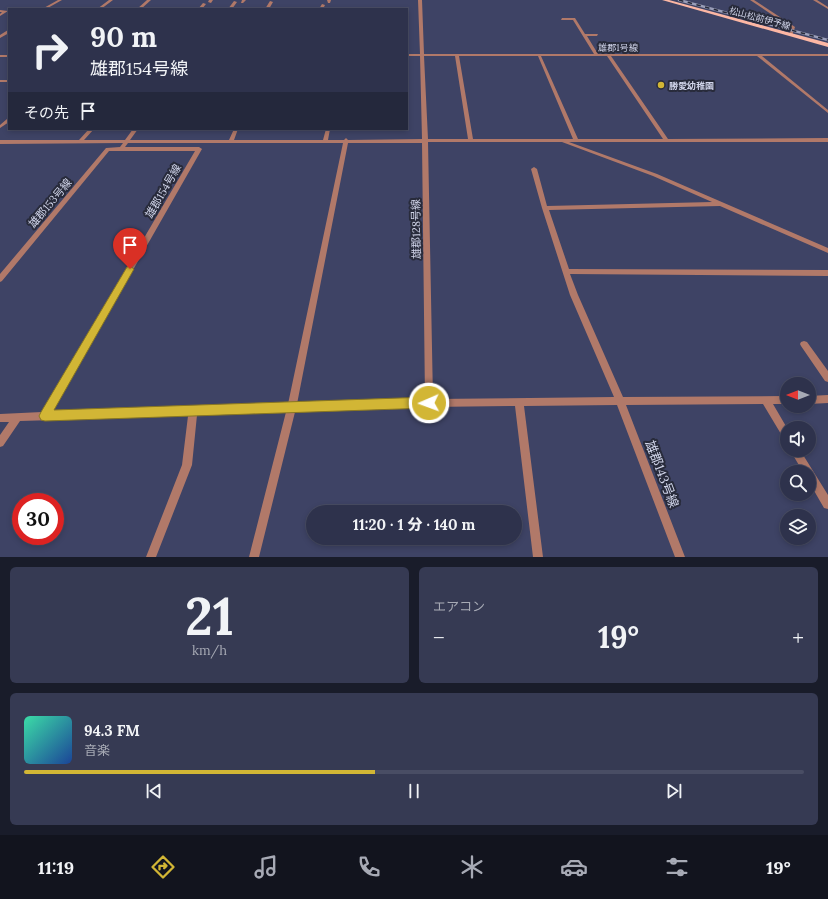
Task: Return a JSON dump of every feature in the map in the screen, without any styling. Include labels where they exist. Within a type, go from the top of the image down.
[{"type":"main road","name":"松山松前伊予線","points":[[664,0],[828,45]]},
{"type":"street","points":[[46,8],[60,0]]},
{"type":"street","points":[[100,8],[112,0]]},
{"type":"street","points":[[140,8],[149,0]]},
{"type":"street","name":"雄郡128号線","points":[[420,0],[425,140],[429,403]]},
{"type":"street","points":[[752,0],[794,28],[791,35]]},
{"type":"street","points":[[815,0],[828,8]]},
{"type":"street","points":[[231,8],[235,2]]},
{"type":"street","points":[[268,8],[271,2]]},
{"type":"street","points":[[201,8],[204,4]]},
{"type":"street","points":[[0,11],[6,11],[0,15]]},
{"type":"street","points":[[562,19],[574,19],[597,55]]},
{"type":"street","points":[[584,35],[597,35]]},
{"type":"street","name":"雄郡1号線","points":[[408,55],[828,55]]},
{"type":"street","points":[[457,55],[470,140]]},
{"type":"street","points":[[539,55],[576,140]]},
{"type":"street","points":[[608,55],[666,140]]},
{"type":"street","points":[[758,55],[828,112]]},
{"type":"street","points":[[0,127],[8,121]]},
{"type":"street","points":[[81,142],[91,130]]},
{"type":"street","points":[[121,149],[135,130]]},
{"type":"street","points":[[231,141],[236,130]]},
{"type":"street","points":[[325,140],[328,130]]},
{"type":"street","points":[[0,142],[325,140],[828,140]]},
{"type":"street","points":[[254,557],[292,407],[346,140]]},
{"type":"street","points":[[558,140],[655,175],[827,251]]},
{"type":"street","name":"雄郡153号線","points":[[0,279],[108,149],[121,149]]},
{"type":"street","name":"雄郡154号線","points":[[45,416],[199,149],[121,149]]},
{"type":"street","name":"雄郡143号線","points":[[534,169],[545,208],[574,295],[620,401],[680,557]]},
{"type":"street","points":[[545,208],[721,204]]},
{"type":"street","points":[[566,271],[828,273]]},
{"type":"street","points":[[804,344],[828,378]]},
{"type":"street","points":[[816,400],[828,399]]},
{"type":"street","points":[[0,418],[429,403],[780,400]]},
{"type":"street","points":[[766,401],[780,424]]},
{"type":"street","points":[[519,402],[538,557]]},
{"type":"street","points":[[151,557],[187,465],[193,411]]},
{"type":"street","points":[[0,442],[17,418]]},
{"type":"street","points":[[816,484],[828,504]]},
{"type":"railway","points":[[679,0],[828,40]]},
{"type":"place","name":"勝愛幼稚園","points":[[661,85]]},
{"type":"route","points":[[130,269],[45,416],[429,403]]}]
